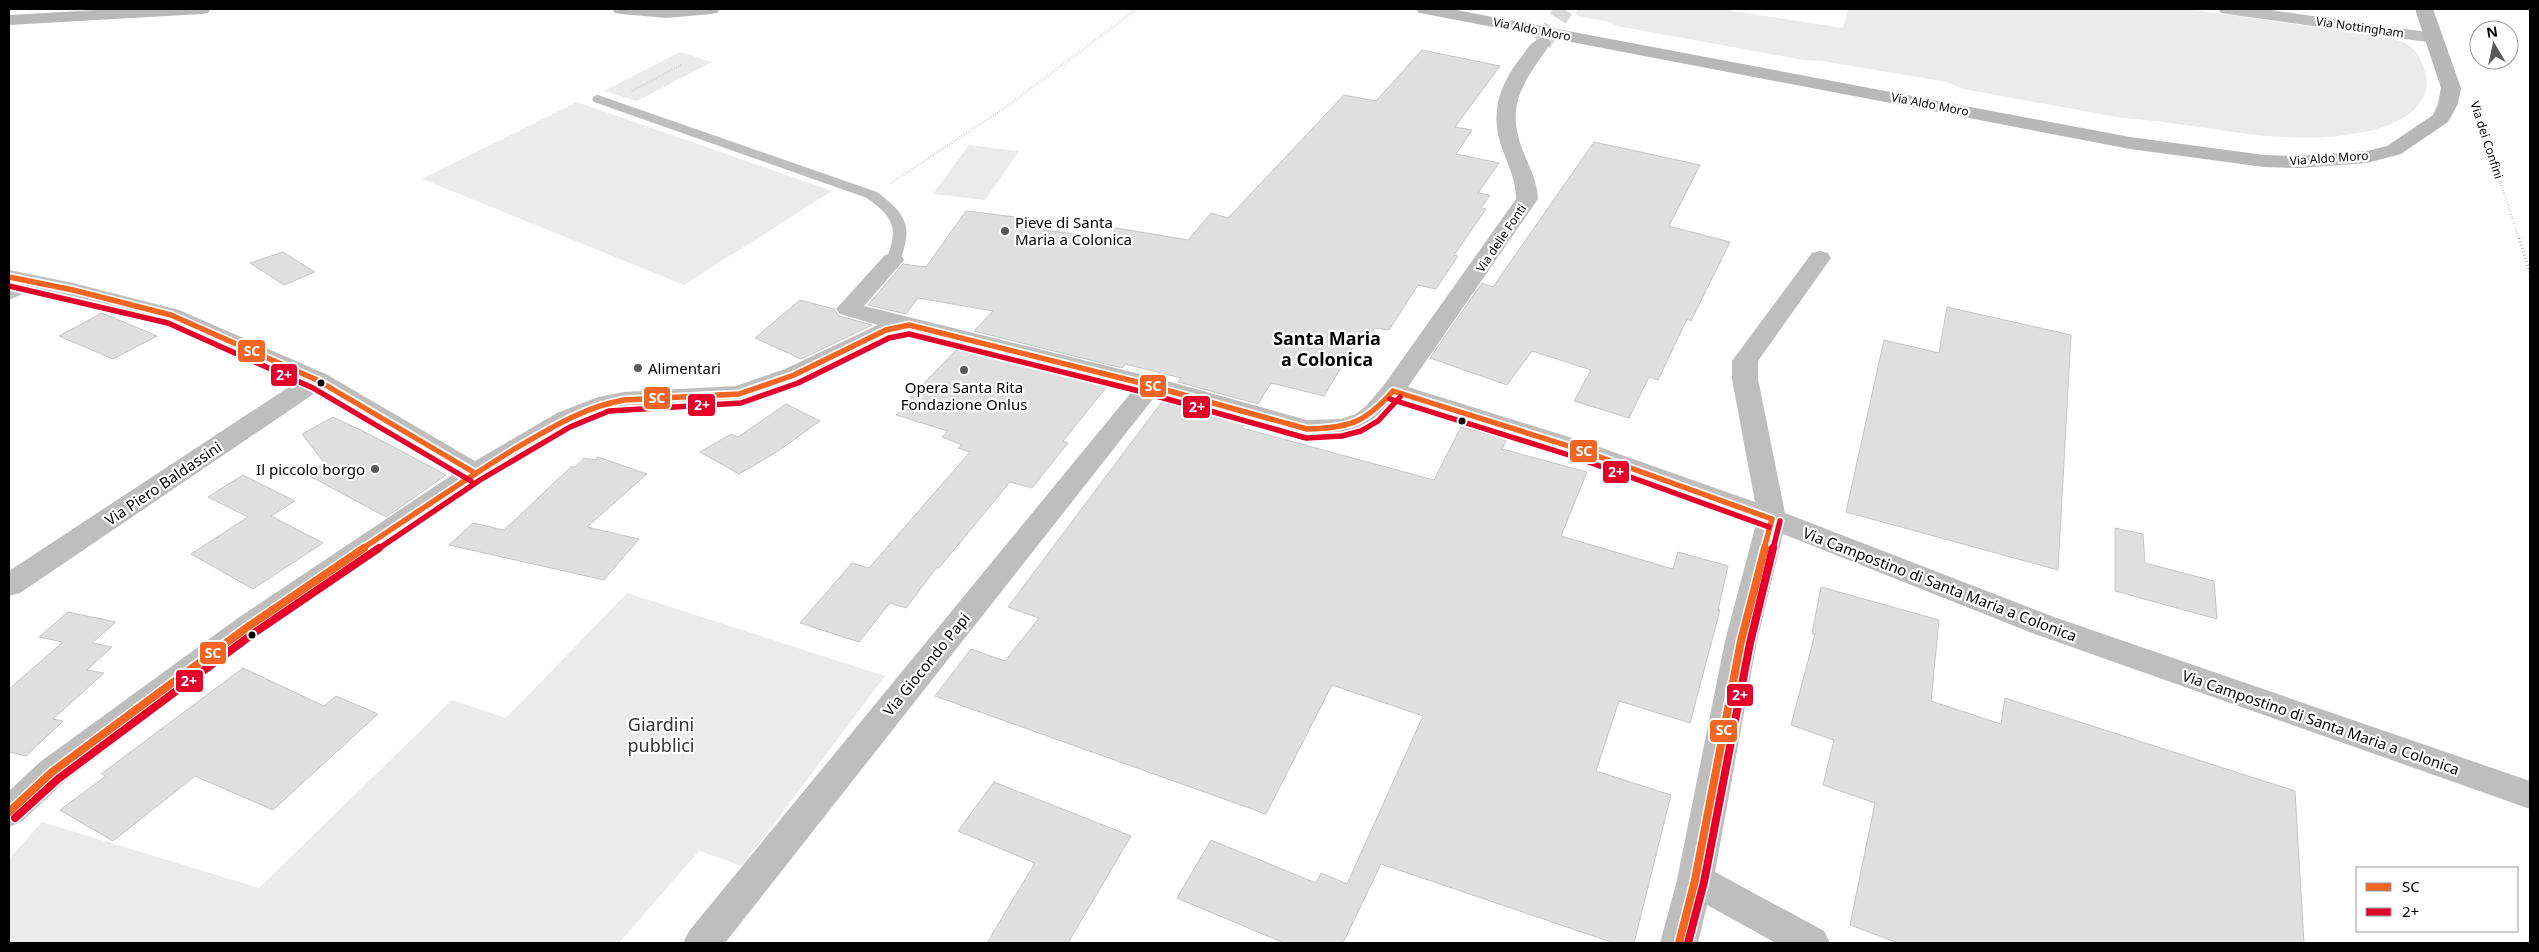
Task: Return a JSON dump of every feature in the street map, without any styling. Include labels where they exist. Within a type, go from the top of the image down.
[{"type":"street","points":[[9,20],[202,9]]},
{"type":"street","points":[[621,9],[667,13],[710,9]]},
{"type":"street","name":"Via Aldo Moro","points":[[1425,9],[2130,143],[2264,161],[2299,162],[2367,157],[2394,150],[2420,134]]},
{"type":"street","name":"Via Aldo Moro","points":[[1492,9],[2165,132],[2248,144],[2321,147],[2420,134]]},
{"type":"street","name":"Via Nottingham","points":[[2226,9],[2434,38]]},
{"type":"street","name":"Via dei Confini","points":[[2420,134],[2441,118],[2448,104],[2451,88],[2424,9]]},
{"type":"street","name":"Via delle Fonti","points":[[1393,391],[1527,199],[1527,184],[1509,143],[1506,129],[1507,100],[1514,79],[1542,43]]},
{"type":"street","points":[[1679,943],[1696,880],[1741,641],[1772,519],[1745,379],[1746,361],[1756,344],[1820,258]]},
{"type":"street","points":[[893,260],[848,309],[1151,386],[1307,429],[1327,430],[1364,420],[1372,415],[1393,391]]},
{"type":"street","points":[[9,278],[171,315],[317,380],[475,473]]},
{"type":"street","points":[[9,812],[52,772],[249,626],[475,473],[566,419],[591,409],[624,400],[739,394],[794,375],[886,330],[909,325]]},
{"type":"street","name":"Via Piero Baldassini","points":[[9,585],[317,380]]},
{"type":"street","name":"Via Giocondo Papi","points":[[702,943],[1151,386]]},
{"type":"street","name":"Via Campostino di Santa Maria a Colonica","points":[[1393,391],[1575,448],[1772,519],[2043,625],[2530,795]]},
{"type":"street","points":[[1696,880],[1811,943]]},
{"type":"lane","points":[[598,100],[872,195],[891,208],[900,224],[901,243],[893,260]]},
{"type":"lane","points":[[9,296],[35,283]]},
{"type":"path","points":[[872,195],[1006,107],[1137,9]]},
{"type":"path","points":[[632,91],[681,66]]},
{"type":"path","name":"Via dei Confini","points":[[2474,100],[2530,273]]},
{"type":"green space","points":[[1578,9],[1720,9],[1843,28],[1848,9],[2187,9],[2377,36],[2402,42],[2417,54],[2425,71],[2427,84],[2424,95],[2418,105],[2410,113],[2388,125],[2364,132],[2333,136],[2302,138],[2272,136],[2122,118],[1963,89],[1947,82],[1822,61],[1804,60],[1617,26],[1610,22],[1578,16],[1575,13]]},
{"type":"green space","points":[[680,52],[712,62],[637,101],[604,91]]},
{"type":"green space","points":[[577,102],[832,191],[684,285],[422,179]]},
{"type":"green space","points":[[969,145],[1019,151],[985,200],[933,194]]},
{"type":"green space","name":"Giardini pubblici","points":[[627,593],[885,676],[742,866],[699,851],[619,943],[9,943],[9,859],[42,822],[259,888],[452,700],[506,718]]},
{"type":"building","points":[[1422,50],[1500,66],[1455,127],[1472,130],[1456,154],[1499,163],[1478,193],[1490,195],[1481,208],[1486,209],[1454,255],[1458,256],[1436,289],[1418,285],[1389,330],[1375,328],[1367,341],[1358,339],[1324,396],[1271,383],[1258,404],[1178,382],[1181,378],[1125,364],[1122,368],[974,331],[993,311],[918,298],[906,314],[868,305],[903,264],[926,267],[966,211],[1048,221],[1043,230],[1109,238],[1116,228],[1188,240],[1211,213],[1228,218],[1344,95],[1376,101]]},
{"type":"building","points":[[1594,142],[1700,165],[1669,226],[1730,242],[1691,321],[1687,319],[1658,380],[1649,377],[1629,418],[1574,401],[1591,370],[1532,351],[1507,385],[1430,358],[1482,283],[1493,287]]},
{"type":"building","points":[[283,252],[315,272],[284,285],[250,263]]},
{"type":"building","points":[[800,300],[834,309],[839,316],[872,325],[801,359],[755,338]]},
{"type":"building","points":[[1947,307],[2071,335],[2058,570],[1846,512],[1884,340],[1939,353]]},
{"type":"building","points":[[102,313],[157,336],[113,359],[59,336]]},
{"type":"building","points":[[959,347],[1109,384],[1063,441],[1068,443],[1032,488],[1010,482],[939,568],[937,567],[906,608],[890,603],[859,642],[800,623],[852,563],[869,568],[970,452],[958,448],[962,445],[942,437],[948,431],[896,415],[905,408],[901,407]]},
{"type":"building","points":[[1164,399],[1246,422],[1242,428],[1434,480],[1461,427],[1507,439],[1502,449],[1587,472],[1561,536],[1673,569],[1678,552],[1728,566],[1718,610],[1720,610],[1690,723],[1619,701],[1596,771],[1671,795],[1634,943],[1614,943],[1381,864],[1343,943],[1284,943],[1177,898],[1211,840],[1316,883],[1321,873],[1347,884],[1423,716],[1332,685],[1266,814],[935,696],[971,649],[1005,661],[1039,618],[1008,607]]},
{"type":"building","points":[[786,404],[820,421],[778,451],[739,474],[700,452],[731,434],[738,437]]},
{"type":"building","name":"Il piccolo borgo","points":[[333,417],[446,475],[386,517],[306,474],[325,464],[302,434]]},
{"type":"building","points":[[598,457],[647,474],[587,527],[639,539],[604,580],[449,545],[473,523],[504,530],[571,467],[575,467],[584,458],[595,460]]},
{"type":"building","points":[[243,475],[295,501],[271,516],[323,543],[253,589],[191,554],[248,517],[208,497]]},
{"type":"building","points":[[2115,528],[2143,534],[2145,563],[2214,581],[2217,619],[2115,591]]},
{"type":"building","points":[[1821,587],[1939,620],[1931,701],[2001,724],[2005,698],[2295,791],[2304,943],[1898,943],[1850,925],[1875,803],[1823,785],[1834,740],[1791,725],[1815,634],[1812,634]]},
{"type":"building","points":[[68,612],[116,622],[92,643],[112,647],[87,670],[104,673],[53,719],[63,721],[26,756],[9,752],[9,689],[63,642],[39,637]]},
{"type":"building","points":[[243,668],[324,706],[336,696],[378,714],[273,810],[195,776],[113,841],[60,810],[106,776],[101,774]]},
{"type":"building","points":[[994,782],[1131,836],[1068,943],[987,943],[1035,863],[958,831]]},
{"type":"tunnel","points":[[1542,43],[1564,9]]},
{"type":"transit line","name":"SC","points":[[9,277],[73,290],[171,315],[317,380],[475,473]]},
{"type":"transit line","name":"2+","points":[[9,286],[168,323],[313,388],[471,481]]},
{"type":"transit line","name":"SC","points":[[9,812],[52,772],[249,626],[475,473],[566,419],[607,403],[624,400],[739,394],[794,375],[886,330],[909,325],[1137,382],[1307,429],[1336,428],[1356,423],[1373,412],[1393,391]]},
{"type":"transit line","name":"2+","points":[[15,818],[58,779],[254,633],[480,480],[570,427],[609,411],[741,403],[798,383],[889,338],[909,334],[1135,390],[1306,438],[1342,436],[1361,431],[1378,421],[1400,397]]},
{"type":"transit line","name":"SC","points":[[1393,391],[1575,448],[1772,519]]},
{"type":"transit line","name":"2+","points":[[1390,399],[1572,456],[1769,527]]},
{"type":"transit line","name":"SC","points":[[1679,943],[1695,880],[1741,641],[1772,519]]},
{"type":"transit line","name":"2+","points":[[1688,943],[1704,882],[1750,643],[1780,521]]},
{"type":"place","name":"Pieve di Santa Maria a Colonica","points":[[1005,231]]},
{"type":"place","name":"Alimentari","points":[[638,368]]},
{"type":"place","name":"Opera Santa Rita Fondazione Onlus","points":[[964,370]]},
{"type":"place","name":"Il piccolo borgo","points":[[375,469]]},
{"type":"district","name":"Santa Maria a Colonica","points":[[1327,348]]}]
